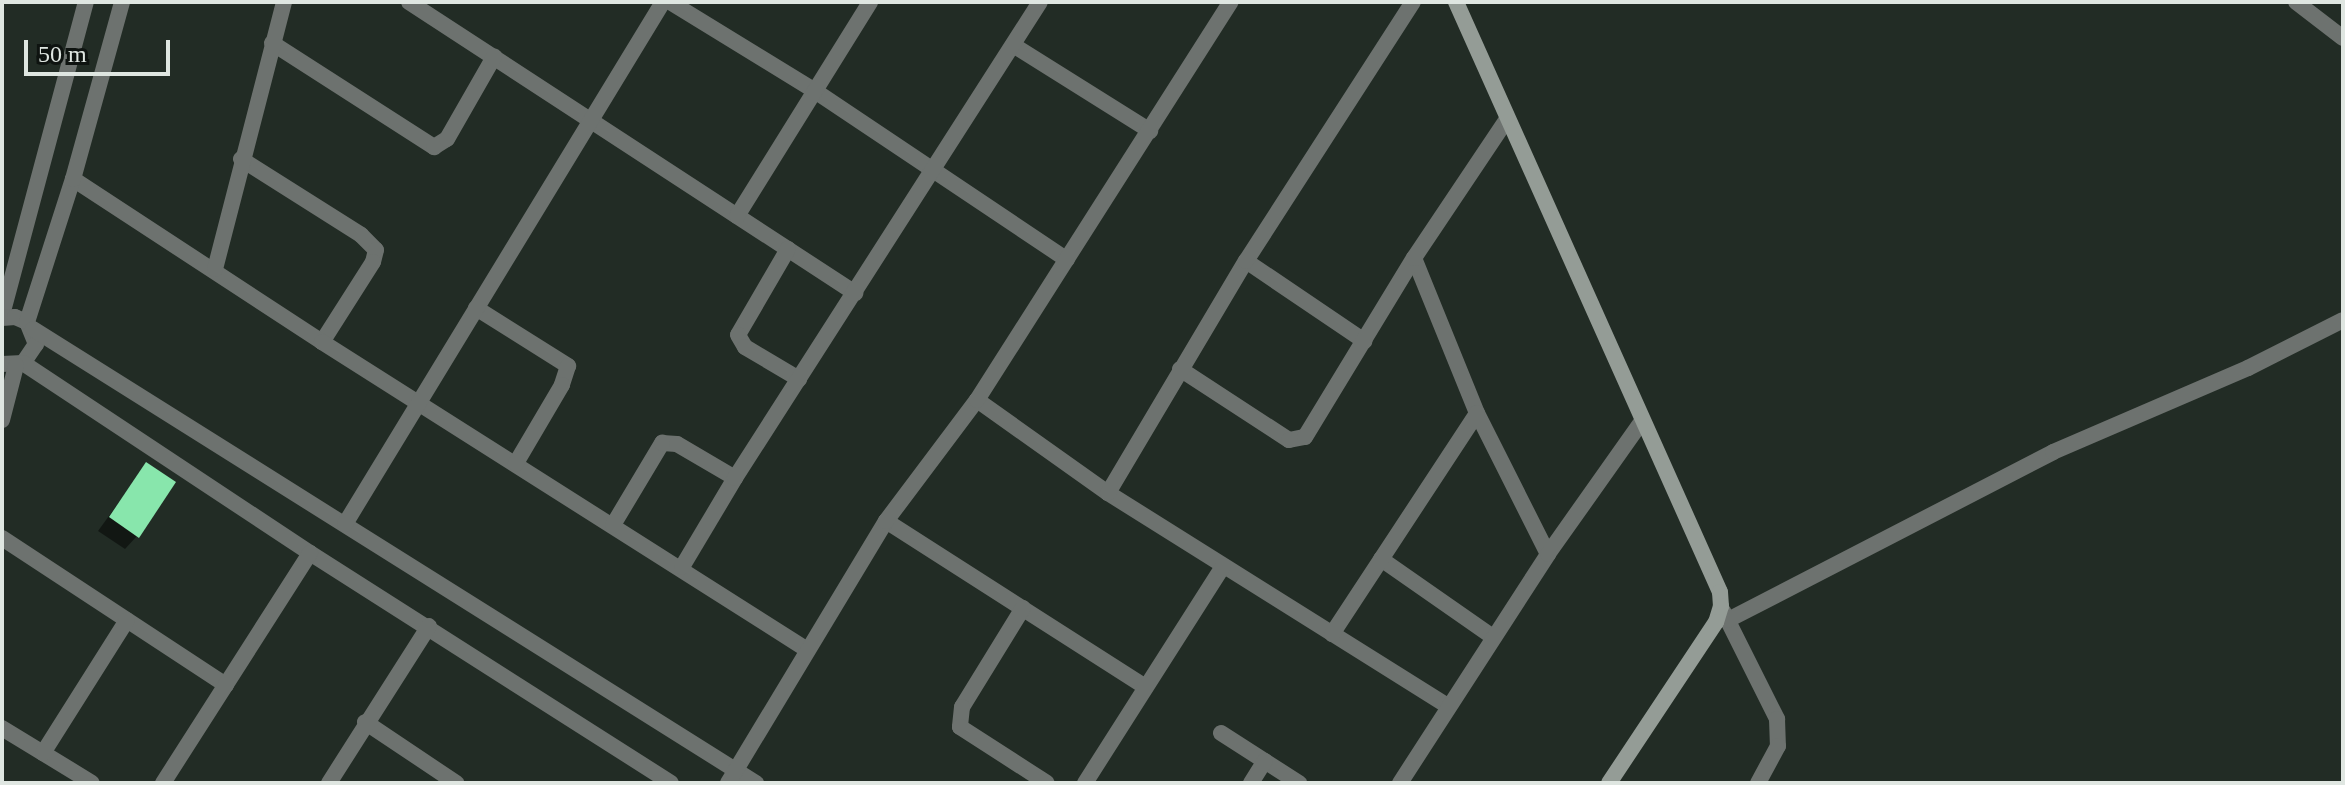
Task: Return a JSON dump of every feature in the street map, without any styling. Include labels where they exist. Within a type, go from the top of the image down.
[{"type":"street","points":[[86,2],[2,317],[15,317],[30,326],[345,524],[732,776],[756,783]]},
{"type":"street","points":[[2,420],[14,365],[34,352],[30,326],[122,2]]},
{"type":"street","points":[[215,269],[284,2]]},
{"type":"street","points":[[409,2],[593,119],[855,293]]},
{"type":"street","points":[[345,524],[663,2]]},
{"type":"street","points":[[670,2],[815,91],[1067,260]]},
{"type":"street","points":[[737,216],[870,2]]},
{"type":"street","points":[[682,567],[735,478],[1040,2]]},
{"type":"street","points":[[732,776],[886,521],[977,400],[1231,2]]},
{"type":"street","points":[[1108,493],[1246,261],[1413,2]]},
{"type":"street","points":[[1456,2],[1720,592],[1724,613],[1777,719],[1778,746],[1758,783]]},
{"type":"street","points":[[2296,2],[2343,38]]},
{"type":"street","points":[[272,43],[434,147],[447,139],[494,57]]},
{"type":"street","points":[[1013,45],[1150,131]]},
{"type":"street","points":[[1180,369],[1289,440],[1297,440],[1310,431],[1414,258],[1507,119]]},
{"type":"street","points":[[241,159],[361,235],[376,250],[373,262],[322,342]]},
{"type":"street","points":[[73,179],[215,269],[322,342],[682,567],[806,649]]},
{"type":"street","points":[[788,249],[738,335],[745,347],[799,379]]},
{"type":"street","points":[[1414,258],[1477,413],[1548,554]]},
{"type":"street","points":[[1246,261],[1364,341]]},
{"type":"street","points":[[476,308],[568,366],[562,385],[516,463]]},
{"type":"street","points":[[1609,783],[1724,613],[2053,452],[2238,372],[2343,320]]},
{"type":"street","points":[[14,365],[429,626],[671,783]]},
{"type":"street","points":[[977,400],[1108,493],[1447,706]]},
{"type":"street","points":[[1332,634],[1477,413]]},
{"type":"street","points":[[1400,783],[1548,554],[1642,421]]},
{"type":"street","points":[[613,525],[662,443],[677,444],[735,478]]},
{"type":"street","points":[[886,521],[1146,687]]},
{"type":"street","points":[[2,538],[226,685]]},
{"type":"street","points":[[163,783],[310,553]]},
{"type":"street","points":[[1381,559],[1493,637]]},
{"type":"street","points":[[1085,783],[1223,566]]},
{"type":"street","points":[[1023,608],[962,707],[960,727],[1047,783]]},
{"type":"street","points":[[43,753],[127,620]]},
{"type":"street","points":[[329,783],[365,722],[429,626]]},
{"type":"street","points":[[365,722],[456,783]]},
{"type":"street","points":[[2,728],[92,783]]},
{"type":"street","points":[[1221,733],[1299,783]]},
{"type":"street","points":[[1251,783],[1265,761]]},
{"type":"building","points":[[146,462],[176,482],[139,538],[109,517]]}]
